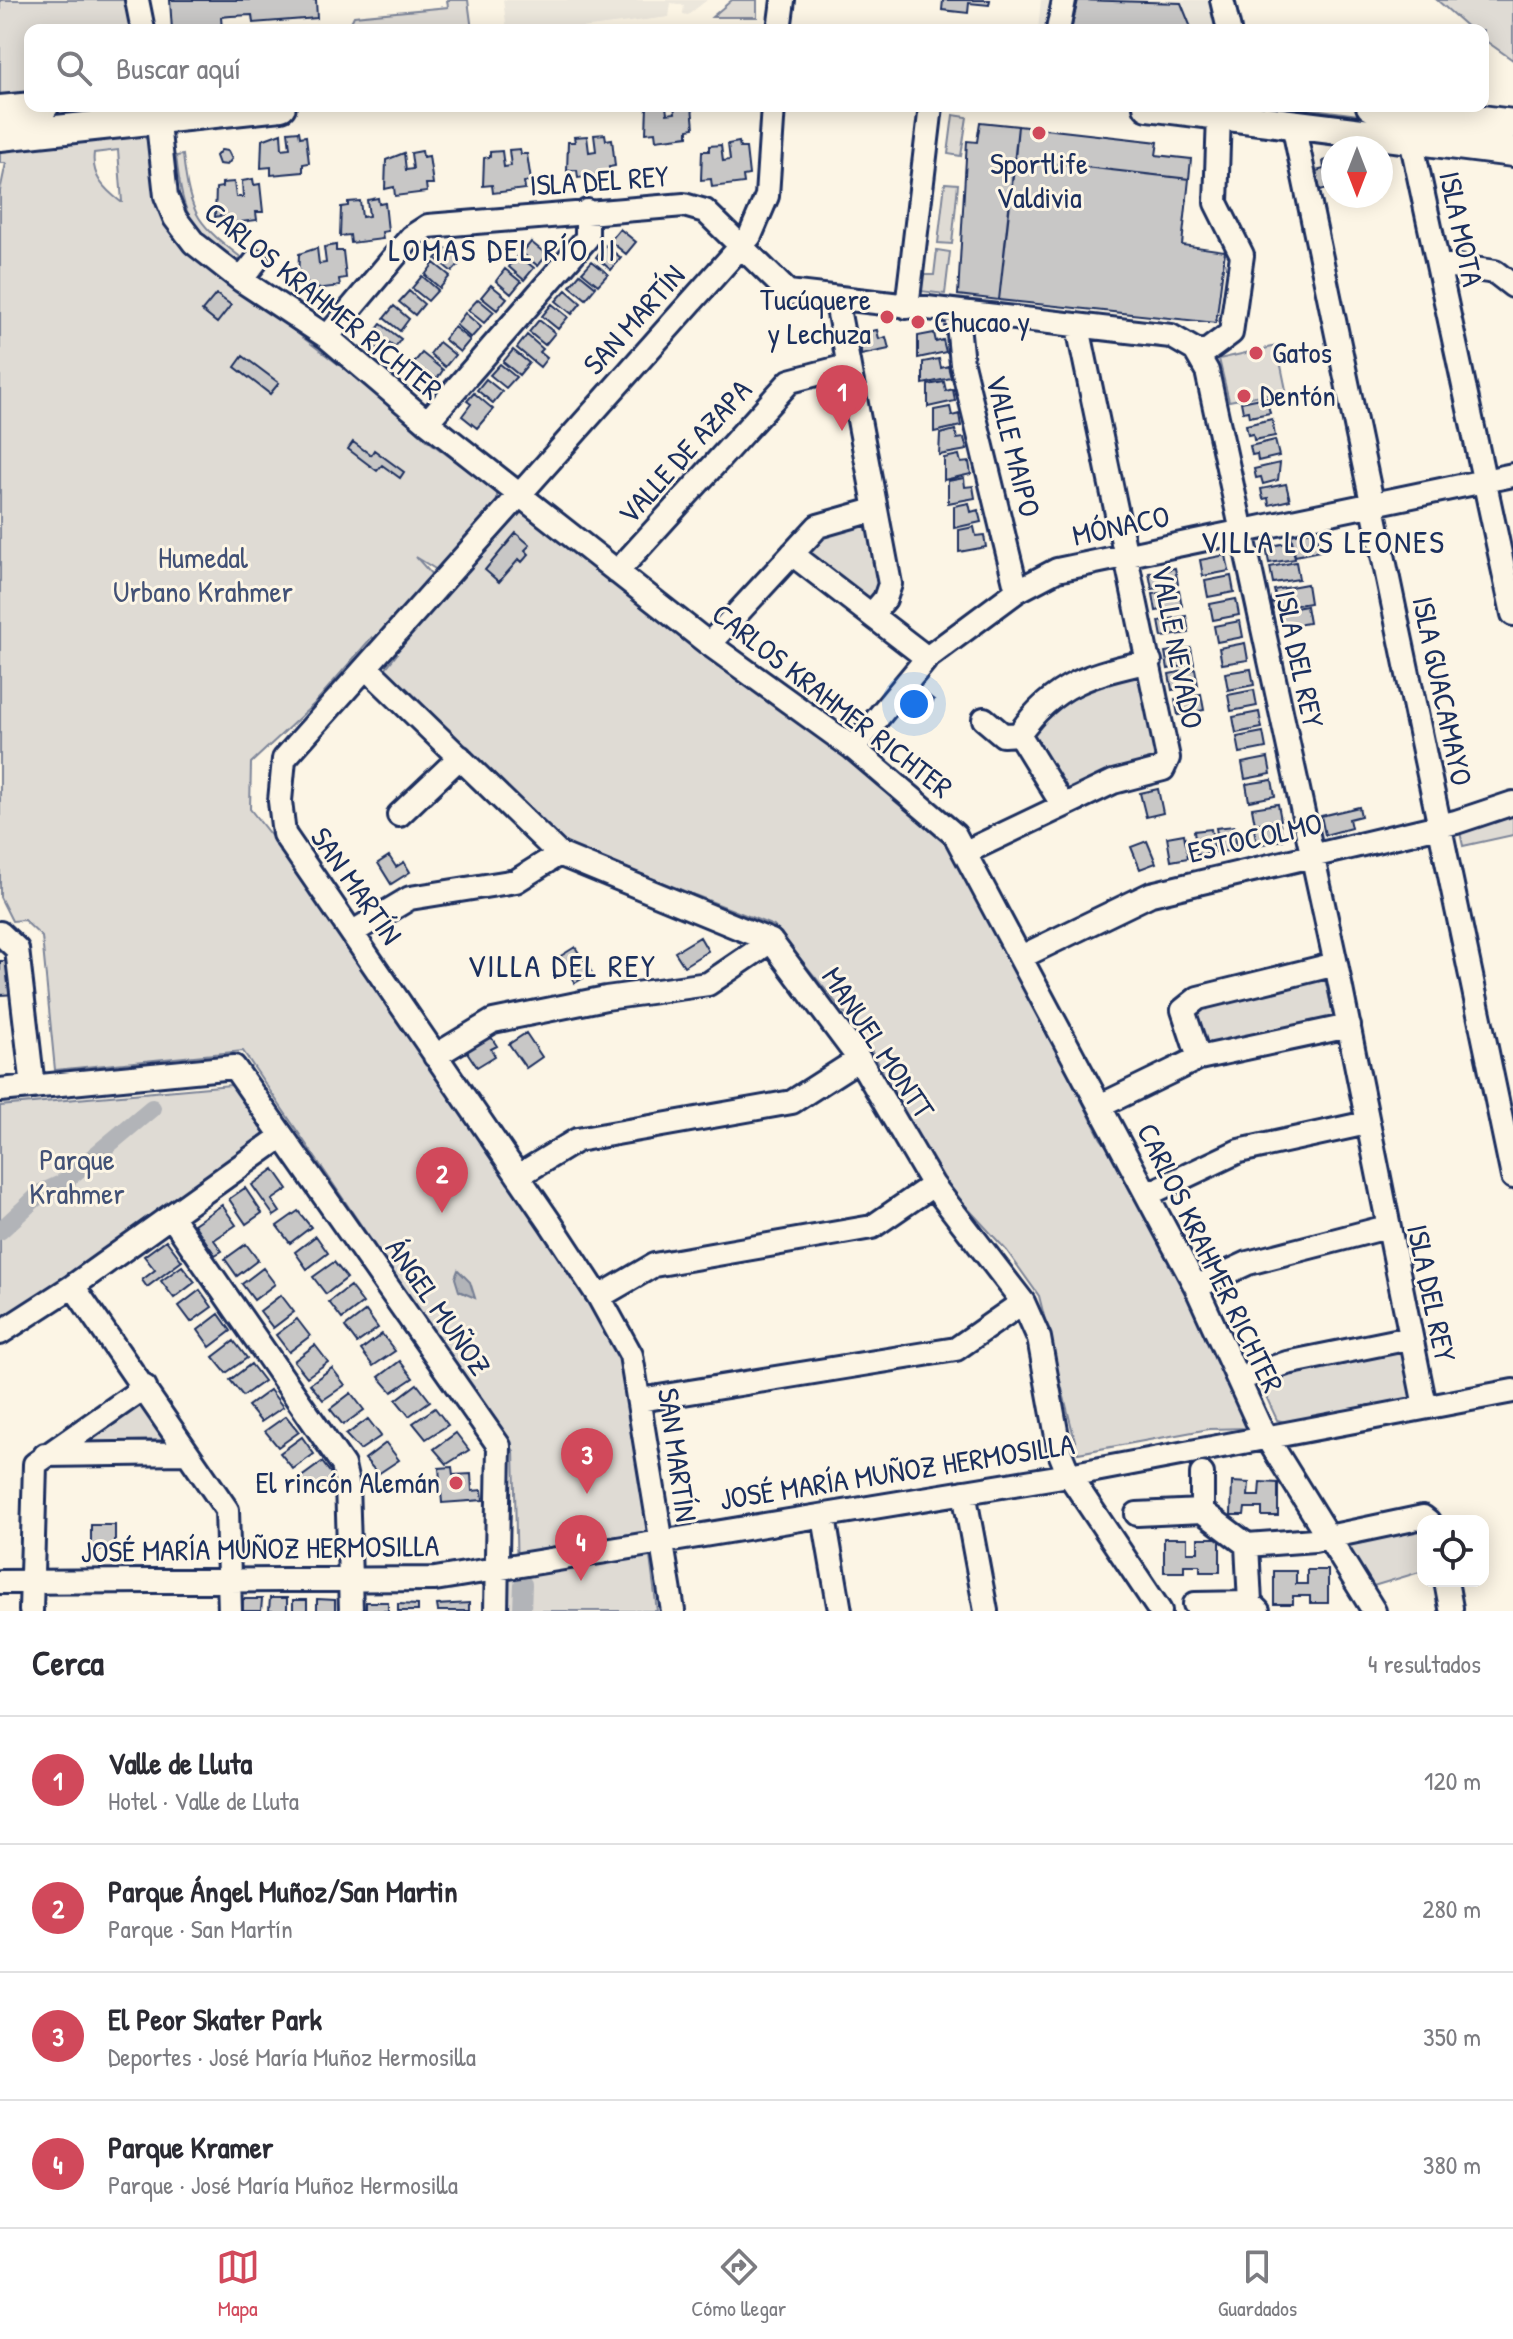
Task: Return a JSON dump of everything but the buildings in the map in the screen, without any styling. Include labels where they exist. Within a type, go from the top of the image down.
[{"type":"main road","points":[[0,110],[24,108]]},
{"type":"main road","points":[[0,136],[157,112]]},
{"type":"main road","points":[[1215,112],[1293,124],[1424,131],[1513,124]]},
{"type":"main road","points":[[1384,112],[1424,131],[1513,152]]},
{"type":"street","points":[[137,0],[142,24]]},
{"type":"street","points":[[780,24],[783,0]]},
{"type":"street","points":[[1059,24],[1064,0]]},
{"type":"street","points":[[1222,0],[1228,24]]},
{"type":"street","name":"CARLOS KRAHMER RICHTER","points":[[157,112],[163,185],[175,218],[194,243],[241,280],[327,337],[427,422],[709,644],[853,748],[944,825],[966,852],[1196,1287],[1265,1435],[1374,1611]]},
{"type":"street","name":"SAN MARTÍN","points":[[673,1611],[659,1541],[631,1355],[599,1297],[284,834],[280,801],[284,759],[742,245],[757,224],[767,196],[773,112]]},
{"type":"street","points":[[907,307],[930,112]]},
{"type":"street","points":[[1200,356],[1231,333],[1242,255],[1216,203],[1209,112]]},
{"type":"street","name":"ISLA GUACAMAYO","points":[[1293,124],[1513,1177]]},
{"type":"street","name":"ISLA MOTA","points":[[1424,131],[1438,264],[1513,614]]},
{"type":"street","name":"ISLA DEL REY","points":[[327,337],[411,237],[428,226],[684,205],[705,211],[788,292],[957,314],[1171,336],[1188,344],[1200,356],[1207,371],[1336,964],[1425,1406]]},
{"type":"street","points":[[427,422],[587,238],[587,211]]},
{"type":"street","points":[[241,280],[256,261]]},
{"type":"street","points":[[1438,264],[1495,272],[1513,286]]},
{"type":"street","points":[[836,298],[890,584],[885,599],[872,614]]},
{"type":"street","name":"VALLE MAIPO","points":[[957,314],[962,364],[1017,591]]},
{"type":"street","name":"VALLE NEVADO","points":[[966,852],[1113,782],[1163,769],[1168,758],[1129,555],[1078,327]]},
{"type":"street","name":"VALLE DE AZAPA","points":[[617,572],[790,381],[847,366]]},
{"type":"street","name":"MÓNACO","points":[[853,748],[927,658],[1017,591],[1057,570],[1513,475]]},
{"type":"street","points":[[709,644],[818,526],[874,510]]},
{"type":"street","points":[[792,554],[927,658]]},
{"type":"street","points":[[1019,734],[1037,707],[1088,675],[1150,661]]},
{"type":"street","points":[[367,668],[559,854],[771,941]]},
{"type":"street","points":[[984,719],[1003,735],[1019,734]]},
{"type":"street","points":[[1019,734],[1062,804]]},
{"type":"street","points":[[399,815],[460,757]]},
{"type":"street","name":"ESTOCOLMO","points":[[1021,957],[1151,894],[1440,825],[1513,803]]},
{"type":"street","points":[[353,932],[410,898],[516,881],[559,854]]},
{"type":"street","points":[[0,1090],[33,1087],[17,949],[4,939]]},
{"type":"street","points":[[435,1056],[493,1021],[606,998],[708,984],[771,941]]},
{"type":"street","name":"MANUEL MONTT","points":[[771,941],[859,1059],[933,1185],[1023,1302],[1039,1338],[1060,1453],[1069,1475],[1160,1611]]},
{"type":"street","points":[[1199,1058],[1183,1010],[1198,998],[1336,964]]},
{"type":"street","points":[[1100,1106],[1199,1058],[1349,1026]]},
{"type":"street","points":[[518,1176],[577,1140],[792,1102],[859,1059]]},
{"type":"street","name":"ÁNGEL MUÑOZ","points":[[33,1087],[234,1067],[499,1446],[496,1611]]},
{"type":"street","points":[[1148,1194],[1239,1151],[1367,1123]]},
{"type":"street","points":[[0,1333],[73,1286],[281,1137]]},
{"type":"street","points":[[599,1297],[654,1265],[872,1227],[933,1185]]},
{"type":"street","points":[[171,1216],[343,1465],[347,1483],[351,1611]]},
{"type":"street","points":[[1196,1287],[1248,1263],[1387,1227]]},
{"type":"street","points":[[73,1286],[227,1510],[230,1611]]},
{"type":"street","points":[[640,1400],[956,1349],[1023,1302]]},
{"type":"street","points":[[1239,1379],[1287,1363],[1410,1338]]},
{"type":"street","points":[[31,1611],[32,1478],[35,1464],[145,1387]]},
{"type":"street","name":"JOSÉ MARÍA MUÑOZ HERMOSILLA","points":[[0,1582],[435,1579],[1069,1475],[1265,1435],[1513,1391]]},
{"type":"street","points":[[45,1455],[187,1453]]},
{"type":"street","points":[[1202,1474],[1202,1511]]},
{"type":"street","points":[[964,1492],[986,1611]]},
{"type":"street","points":[[1137,1514],[1202,1511],[1247,1545],[1330,1536],[1417,1518]]},
{"type":"street","points":[[824,1517],[840,1611]]},
{"type":"street","points":[[1195,1604],[1254,1607],[1247,1545]]},
{"type":"street","points":[[1447,1587],[1451,1608]]},
{"type":"shaded area","points":[[503,0],[707,0],[688,15],[683,14],[684,5],[671,3],[669,17],[613,24],[506,24]]},
{"type":"shaded area","points":[[1041,0],[1208,0],[1214,24],[1039,24]]},
{"type":"shaded area","points":[[458,1270],[470,1282],[475,1298],[459,1291],[455,1278]]},
{"type":"green space","name":"Humedal Urbano Krahmer","points":[[0,0],[130,0],[135,24],[24,24],[24,112],[98,112],[140,133],[152,144],[207,265],[367,386],[427,440],[497,492],[497,506],[437,570],[416,557],[443,587],[517,509],[524,508],[849,756],[952,842],[1101,1139],[1136,1183],[1249,1428],[1209,1429],[1078,1453],[1039,1296],[1007,1251],[940,1178],[866,1040],[774,926],[559,842],[385,669],[397,654],[372,637],[314,704],[251,763],[250,809],[294,865],[505,1168],[619,1349],[651,1524],[646,1526],[657,1611],[504,1611],[505,1585],[511,1576],[517,1574],[514,1451],[243,1051],[55,1070],[42,937],[24,920],[12,921],[0,897],[0,191],[6,163],[0,163]],"holes":[[[118,150],[121,202],[100,181],[94,153]]]},
{"type":"green space","points":[[447,0],[468,0],[471,24],[350,24],[354,16],[448,7]]},
{"type":"green space","points":[[732,0],[757,0],[757,17],[712,17]]},
{"type":"green space","points":[[1437,0],[1513,0],[1513,60],[1489,43],[1489,24],[1464,24]]},
{"type":"green space","points":[[1280,112],[1335,112],[1411,122],[1411,126]]},
{"type":"green space","points":[[953,115],[967,117],[961,156],[948,154]]},
{"type":"green space","points":[[183,155],[193,207],[207,228],[247,262],[243,267],[211,242],[192,222],[182,196],[176,156]]},
{"type":"green space","points":[[945,183],[958,184],[952,244],[938,243]]},
{"type":"green space","points":[[937,250],[950,252],[945,294],[920,291],[922,275],[934,275]]},
{"type":"green space","points":[[1277,346],[1286,390],[1229,401],[1219,359]]},
{"type":"green space","points":[[872,523],[885,585],[876,602],[865,602],[806,558],[804,549],[823,528]]},
{"type":"green space","points":[[1138,670],[1163,752],[1153,764],[1071,793],[1059,790],[1031,737],[1033,726],[1086,682]]},
{"type":"green space","points":[[1513,806],[1513,835],[1463,846],[1457,818]]},
{"type":"green space","points":[[1324,975],[1335,1022],[1207,1051],[1190,1016],[1202,1000]]},
{"type":"green space","name":"Parque Krahmer","points":[[239,1086],[265,1128],[261,1142],[0,1323],[0,1106]]},
{"type":"green space","points":[[1404,1346],[1415,1392],[1410,1400],[1289,1423],[1277,1420],[1258,1379]]},
{"type":"green space","points":[[137,1400],[177,1443],[70,1450]]},
{"type":"green space","points":[[1417,1527],[1417,1573],[1370,1587],[1347,1544]]},
{"type":"waterway","points":[[0,1231],[41,1193],[61,1184],[152,1108]]},
{"type":"waterway","points":[[522,1611],[523,1584]]},
{"type":"place","name":"Sportlife Valdivia","points":[[1039,133]]},
{"type":"place","name":"Tucúquere y Lechuza","points":[[887,317]]},
{"type":"place","name":"Chucao y","points":[[918,322]]},
{"type":"place","name":"Gatos","points":[[1256,353]]},
{"type":"place","name":"Dentón","points":[[1244,396]]},
{"type":"place","name":"Valle de Lluta","points":[[842,431]]},
{"type":"place","name":"Parque Ángel Muñoz/San Martin","points":[[442,1213]]},
{"type":"place","name":"El rincón Alemán","points":[[456,1483]]},
{"type":"place","name":"El Peor Skater Park","points":[[587,1494]]},
{"type":"place","name":"Parque Kramer","points":[[581,1581]]},
{"type":"district","name":"LOMAS DEL RÍO II","points":[[503,250]]},
{"type":"district","name":"VILLA LOS LEONES","points":[[1323,542]]},
{"type":"district","name":"VILLA DEL REY","points":[[562,966]]}]
